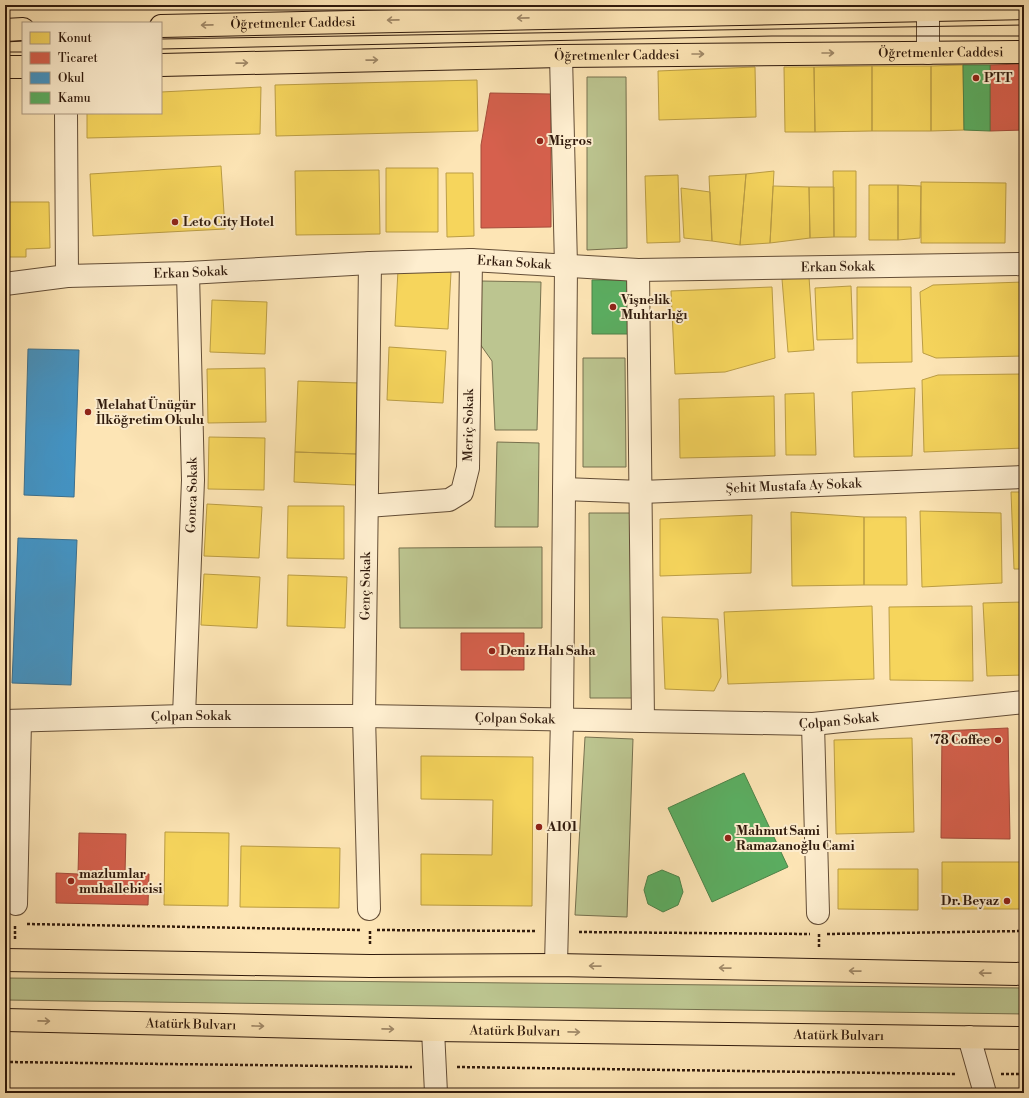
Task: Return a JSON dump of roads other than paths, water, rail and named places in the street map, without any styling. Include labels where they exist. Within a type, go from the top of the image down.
[{"type":"main road","name":"Öğretmenler Caddesi","points":[[162,26],[552,11],[928,7],[1024,8]]},
{"type":"main road","points":[[5,30],[22,29]]},
{"type":"main road","name":"Öğretmenler Caddesi","points":[[162,65],[561,56],[1024,52]]},
{"type":"main road","points":[[5,67],[22,67]]},
{"type":"main road","points":[[10,960],[370,966],[556,965],[1024,974]]},
{"type":"main road","name":"Atatürk Bulvarı","points":[[5,1020],[433,1030],[1024,1038]]},
{"type":"street","points":[[928,7],[928,52]]},
{"type":"street","points":[[556,965],[562,719],[566,266],[561,56]]},
{"type":"street","points":[[66,114],[67,276]]},
{"type":"street","name":"Erkan Sokak","points":[[5,284],[67,276],[188,273],[370,263],[471,260],[638,270],[1024,264]]},
{"type":"street","name":"Meriç Sokak","points":[[367,506],[449,500],[462,492],[468,468],[471,260]]},
{"type":"street","name":"Genç Sokak","points":[[370,263],[364,716],[370,920]]},
{"type":"street","points":[[638,270],[639,462],[641,492],[644,721]]},
{"type":"street","name":"Gonca Sokak","points":[[184,716],[193,480],[188,273]]},
{"type":"street","name":"Şehit Mustafa Ay Sokak","points":[[564,489],[641,492],[1024,477]]},
{"type":"street","name":"Çolpan Sokak","points":[[12,721],[184,716],[364,716],[813,724],[1024,702]]},
{"type":"street","points":[[12,721],[14,917]]},
{"type":"street","points":[[813,724],[818,913]]},
{"type":"street","points":[[433,1030],[436,1093]]},
{"type":"street","points":[[969,1037],[982,1083]]},
{"type":"tram line","points":[[162,39],[1024,25]]},
{"type":"tram line","points":[[162,49],[772,36],[1024,36]]},
{"type":"tram line","points":[[5,42],[22,41]]},
{"type":"tram line","points":[[5,52],[22,52]]},
{"type":"place","name":"PTT","points":[[976,78]]},
{"type":"place","name":"Migros","points":[[540,141]]},
{"type":"place","name":"Leto City Hotel","points":[[175,222]]},
{"type":"place","name":"Vişnelik Muhtarlığı","points":[[613,307]]},
{"type":"place","name":"Melahat Ünügür İlköğretim Okulu","points":[[88,412]]},
{"type":"place","name":"Deniz Halı Saha","points":[[492,651]]},
{"type":"place","name":"'78 Coffee","points":[[998,740]]},
{"type":"place","name":"A101","points":[[539,827]]},
{"type":"place","name":"Mahmut Sami Ramazanoğlu Cami","points":[[728,838]]},
{"type":"place","name":"mazlumlar muhallebicisi","points":[[71,881]]},
{"type":"place","name":"Dr. Beyaz","points":[[1007,901]]}]
